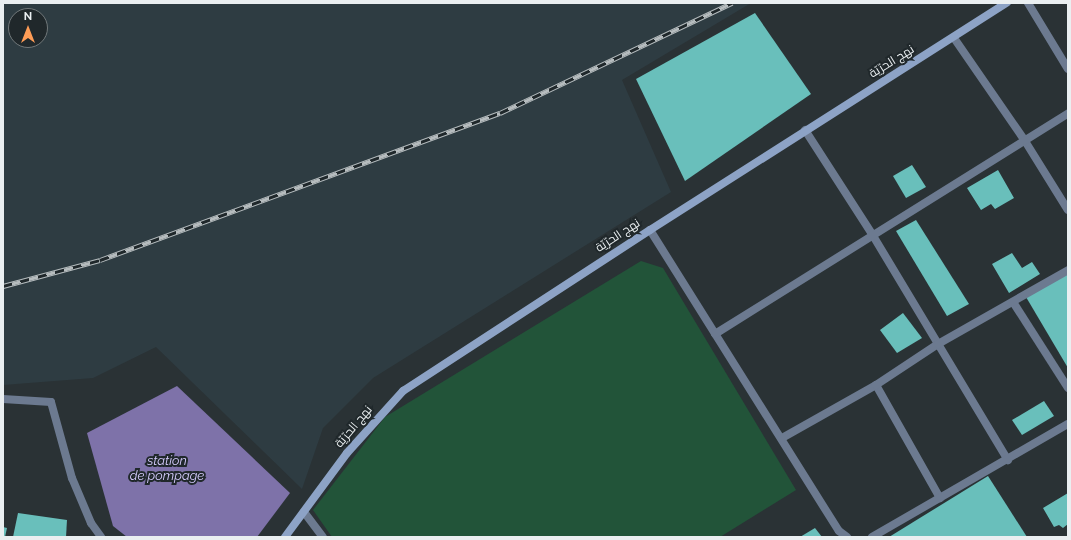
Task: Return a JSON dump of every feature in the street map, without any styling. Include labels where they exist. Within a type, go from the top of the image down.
[{"type":"street","name":"نهج الحرّيّة","points":[[285,537],[347,453],[403,390],[805,130],[954,38],[1007,3]]},
{"type":"street","points":[[1028,3],[1068,68]]},
{"type":"street","points":[[954,38],[1025,141],[1068,210]]},
{"type":"street","points":[[715,334],[872,234],[1025,141],[1068,112]]},
{"type":"street","points":[[805,130],[872,234],[1008,460]]},
{"type":"street","points":[[650,230],[839,531],[847,537]]},
{"type":"street","points":[[782,438],[876,385],[938,344],[1068,270]]},
{"type":"street","points":[[1013,302],[1068,388]]},
{"type":"street","points":[[876,385],[940,498]]},
{"type":"street","points":[[3,400],[51,402],[72,478],[91,523],[101,537]]},
{"type":"street","points":[[872,537],[1008,460],[1068,424]]},
{"type":"street","points":[[304,512],[323,537]]},
{"type":"shaded area","points":[[3,3],[751,3],[622,80],[671,192],[373,378],[323,428],[302,489],[156,347],[93,378],[3,385]]},
{"type":"green space","points":[[641,261],[663,268],[796,490],[720,537],[332,537],[313,510],[385,417]]},
{"type":"water","name":"station de pompage","points":[[177,386],[290,493],[257,537],[127,537],[113,526],[87,433]]},
{"type":"building","points":[[755,13],[811,94],[685,181],[636,79]]},
{"type":"building","points":[[912,165],[926,187],[906,198],[893,176]]},
{"type":"building","points":[[998,170],[1014,198],[995,209],[991,204],[981,210],[967,188]]},
{"type":"building","points":[[916,220],[969,304],[947,316],[896,231]]},
{"type":"building","points":[[1012,253],[1022,268],[1032,262],[1040,274],[1009,293],[992,264]]},
{"type":"building","points":[[1068,272],[1068,368],[1026,297]]},
{"type":"building","points":[[903,313],[922,338],[897,353],[880,330]]},
{"type":"building","points":[[1044,401],[1054,416],[1022,435],[1012,420]]},
{"type":"building","points":[[988,476],[1027,537],[889,537]]},
{"type":"building","points":[[1068,493],[1068,524],[1063,528],[1059,525],[1054,527],[1043,508]]},
{"type":"building","points":[[18,513],[67,520],[66,537],[13,537]]},
{"type":"building","points":[[3,527],[7,528],[5,537],[3,537]]},
{"type":"building","points":[[815,528],[822,537],[800,537]]},
{"type":"railway","points":[[3,286],[100,260],[500,113],[732,3]]}]
